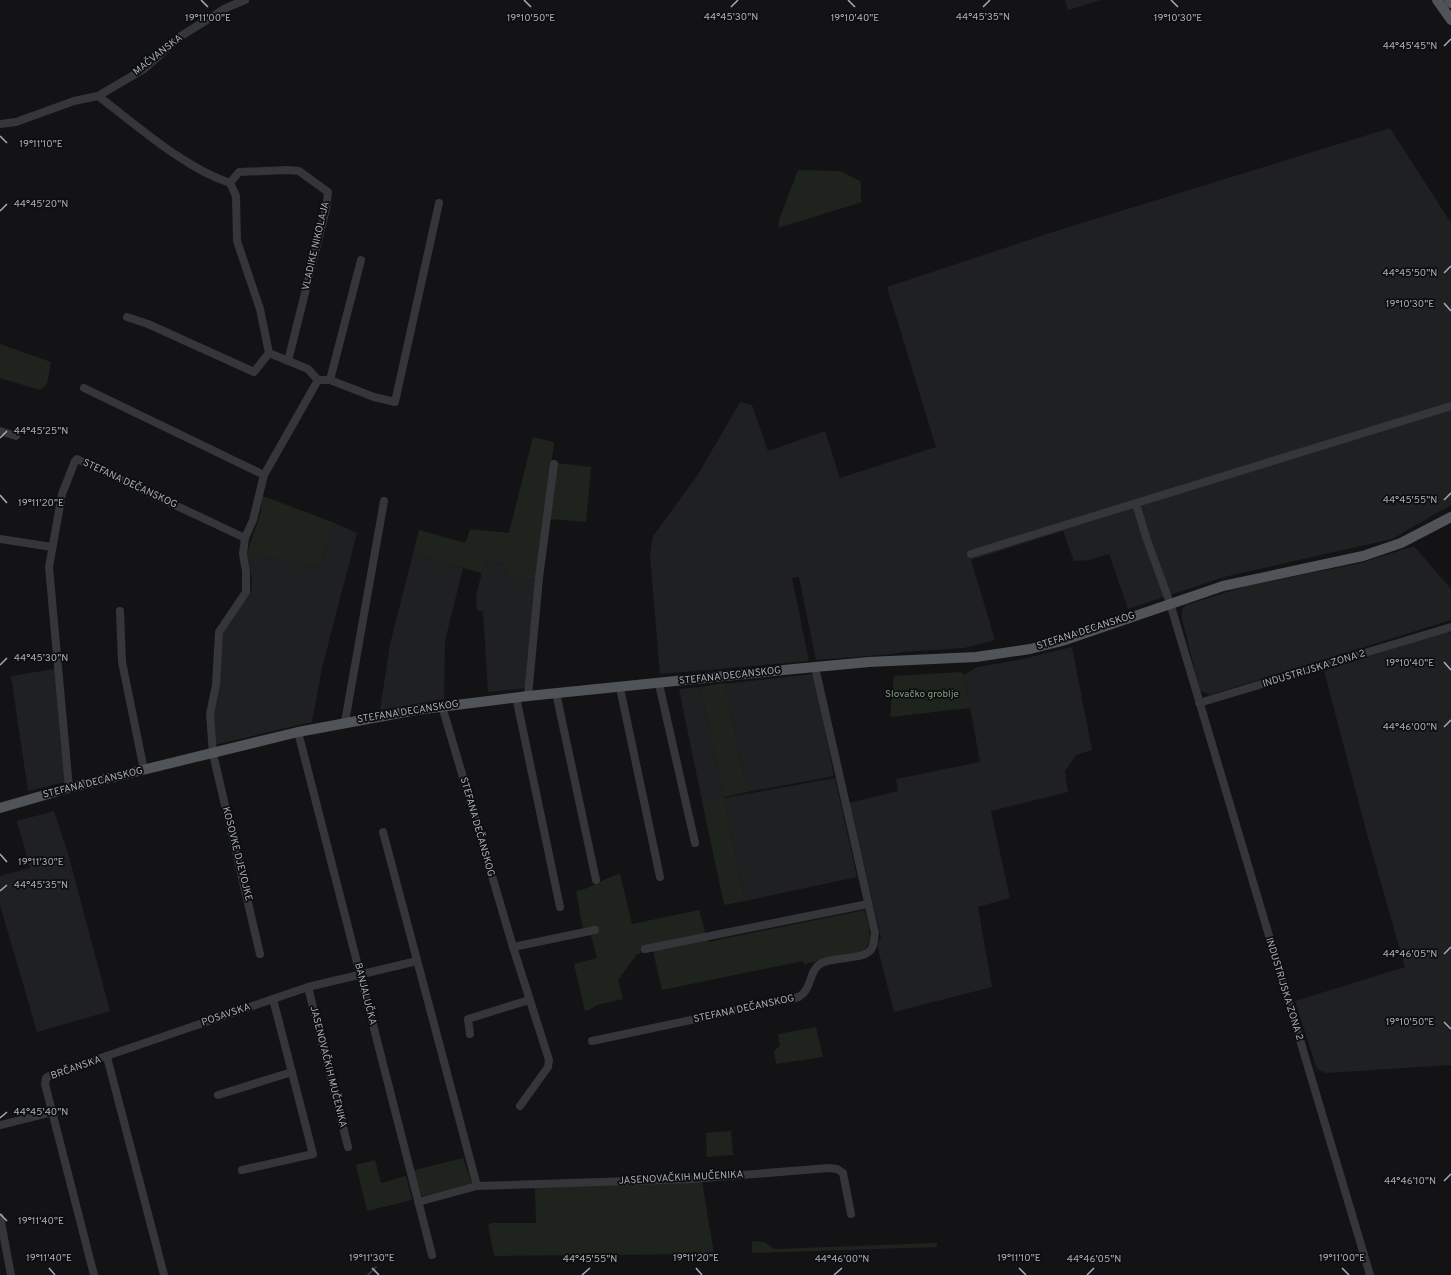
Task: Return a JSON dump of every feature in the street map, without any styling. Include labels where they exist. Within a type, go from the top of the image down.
[{"type":"main road","points":[[1437,0],[1451,20]]},
{"type":"main road","name":"STEFANA DECANSKOG","points":[[0,808],[69,788],[298,732],[345,722],[442,706],[516,697],[620,688],[815,667],[869,662],[976,657],[1030,650],[1062,641],[1170,603],[1251,578],[1363,556],[1401,542],[1451,517]]},
{"type":"street","name":"MAČVANSKA","points":[[0,124],[16,122],[74,101],[98,96],[144,69],[181,36],[226,8],[245,0]]},
{"type":"street","points":[[98,96],[190,163],[215,178],[230,183],[236,196],[237,241],[260,309],[269,354]]},
{"type":"street","name":"VLADIKE NIKOLAJA","points":[[230,183],[239,172],[288,170],[302,173],[328,192],[326,209],[288,361]]},
{"type":"street","points":[[269,354],[308,369],[318,380],[330,380],[374,397],[395,402],[439,203]]},
{"type":"street","points":[[330,380],[361,260]]},
{"type":"street","points":[[127,317],[148,324],[254,372],[269,354]]},
{"type":"street","points":[[212,754],[210,714],[216,685],[220,632],[246,592],[246,571],[243,554],[245,538],[253,520],[264,475],[318,380]]},
{"type":"street","points":[[84,388],[264,475]]},
{"type":"street","points":[[971,554],[1451,406]]},
{"type":"street","points":[[0,431],[16,436]]},
{"type":"street","name":"STEFANA DEČANSKOG","points":[[69,788],[49,567],[62,494],[77,459],[245,538]]},
{"type":"street","points":[[528,696],[539,578],[554,464]]},
{"type":"street","points":[[345,722],[384,500]]},
{"type":"street","name":"INDUSTRIJSKA ZONA 2","points":[[1136,504],[1147,540],[1170,603],[1370,1275]]},
{"type":"street","points":[[0,538],[52,547]]},
{"type":"street","points":[[120,611],[122,662],[144,770]]},
{"type":"street","name":"INDUSTRIJSKA ZONA 2","points":[[1199,704],[1451,627]]},
{"type":"street","points":[[645,949],[868,904],[815,667]]},
{"type":"street","points":[[659,684],[695,843]]},
{"type":"street","points":[[620,688],[660,877]]},
{"type":"street","points":[[556,693],[596,880]]},
{"type":"street","points":[[516,697],[560,907]]},
{"type":"street","name":"STEFANA DEČANSKOG","points":[[442,706],[529,1000],[549,1060],[548,1067],[520,1106]]},
{"type":"street","name":"BANJALUČKA","points":[[298,732],[432,1256]]},
{"type":"street","name":"KOSOVKE DJEVOJKE","points":[[212,754],[260,954]]},
{"type":"street","points":[[383,832],[477,1186]]},
{"type":"street","name":"STEFANA DEČANSKOG","points":[[592,1041],[800,996],[806,992],[814,970],[821,963],[866,954],[873,947],[875,933],[868,904]]},
{"type":"street","points":[[513,947],[595,930]]},
{"type":"street","points":[[242,1170],[313,1154],[273,999],[308,987],[417,961]]},
{"type":"street","name":"JASENOVAČKIH MUČENIKA","points":[[308,987],[348,1147]]},
{"type":"street","name":"POSAVSKA","points":[[107,1057],[273,999]]},
{"type":"street","points":[[470,1034],[468,1019],[529,1000]]},
{"type":"street","name":"BRČANSKA","points":[[94,1275],[45,1084],[46,1078],[50,1075],[107,1057],[164,1275]]},
{"type":"street","points":[[218,1095],[292,1072]]},
{"type":"street","points":[[0,1125],[52,1112]]},
{"type":"street","name":"JASENOVAČKIH MUČENIKA","points":[[418,1202],[477,1186],[692,1179],[828,1168],[837,1169],[843,1173],[851,1214]]},
{"type":"street","points":[[0,1217],[11,1275]]},
{"type":"shaded area","points":[[1065,0],[1101,0],[1068,10]]},
{"type":"shaded area","points":[[1390,128],[1451,223],[1451,505],[1392,539],[1224,577],[1128,609],[1109,554],[1090,560],[1074,561],[1063,531],[971,560],[995,640],[964,648],[816,660],[799,577],[792,578],[809,661],[660,674],[650,555],[653,536],[697,476],[740,402],[752,405],[768,451],[825,431],[840,478],[936,447],[887,287],[1056,231]]},
{"type":"shaded area","points":[[332,522],[357,533],[322,668],[312,722],[214,745],[213,713],[222,636],[225,628],[251,591],[252,581],[247,553],[321,567]]},
{"type":"shaded area","points":[[1414,546],[1451,589],[1451,620],[1210,695],[1200,691],[1182,619],[1182,610],[1186,605],[1246,586],[1361,563]]},
{"type":"shaded area","points":[[413,554],[463,568],[445,641],[444,699],[380,710],[390,644]]},
{"type":"shaded area","points":[[485,561],[507,565],[506,577],[536,580],[527,688],[488,692],[483,611],[477,611],[476,595]]},
{"type":"shaded area","points":[[1445,632],[1451,633],[1451,1065],[1326,1073],[1317,1069],[1295,1001],[1405,967],[1367,834],[1324,671]]},
{"type":"shaded area","points":[[1072,647],[1092,750],[1076,755],[1065,771],[1068,792],[991,811],[1010,898],[978,907],[992,987],[894,1012],[877,945],[881,937],[849,803],[898,791],[896,779],[980,762],[964,675],[977,667],[1014,661]]},
{"type":"shaded area","points":[[61,668],[70,781],[28,791],[11,676]]},
{"type":"shaded area","points":[[813,674],[815,677],[834,776],[747,792],[725,684]]},
{"type":"shaded area","points":[[700,687],[724,796],[702,801],[679,689]]},
{"type":"shaded area","points":[[835,778],[857,877],[745,901],[724,798]]},
{"type":"shaded area","points":[[54,811],[69,857],[110,1011],[37,1032],[0,905],[0,876],[30,868],[17,821]]},
{"type":"green space","points":[[798,170],[840,171],[860,181],[862,202],[778,228],[779,220]]},
{"type":"green space","points":[[0,344],[51,362],[47,384],[40,390],[0,378]]},
{"type":"green space","points":[[533,437],[554,442],[536,580],[506,577],[507,565],[485,561],[482,573],[413,554],[419,530],[465,543],[470,529],[509,533]]},
{"type":"green space","points":[[557,463],[591,467],[586,522],[549,519]]},
{"type":"green space","points":[[263,496],[332,522],[321,567],[247,553],[260,515]]},
{"type":"green space","name":"Slovačko groblje","points":[[961,672],[964,675],[970,708],[890,717],[894,676]]},
{"type":"green space","points":[[725,683],[747,792],[724,797],[745,901],[724,905],[702,801],[724,796],[700,687]]},
{"type":"green space","points":[[620,874],[632,924],[699,910],[708,942],[865,910],[870,934],[868,945],[860,953],[804,964],[803,961],[662,990],[653,951],[637,954],[618,980],[623,999],[597,1005],[585,1011],[574,964],[597,958],[591,935],[598,934],[597,928],[583,930],[576,891],[582,890]]},
{"type":"green space","points":[[816,1027],[823,1057],[776,1064],[774,1051],[780,1046],[778,1034]]},
{"type":"green space","points":[[731,1131],[733,1155],[707,1157],[706,1133]]},
{"type":"green space","points":[[463,1158],[472,1184],[423,1196],[419,1193],[411,1171]]},
{"type":"green space","points":[[375,1160],[381,1183],[406,1176],[412,1200],[367,1211],[356,1165]]},
{"type":"green space","points":[[702,1182],[714,1254],[494,1256],[488,1225],[492,1223],[536,1223],[535,1187]]},
{"type":"green space","points":[[752,1241],[764,1242],[775,1249],[937,1243],[937,1247],[752,1253]]},
{"type":"waterway","points":[[368,1275],[376,1267]]}]
